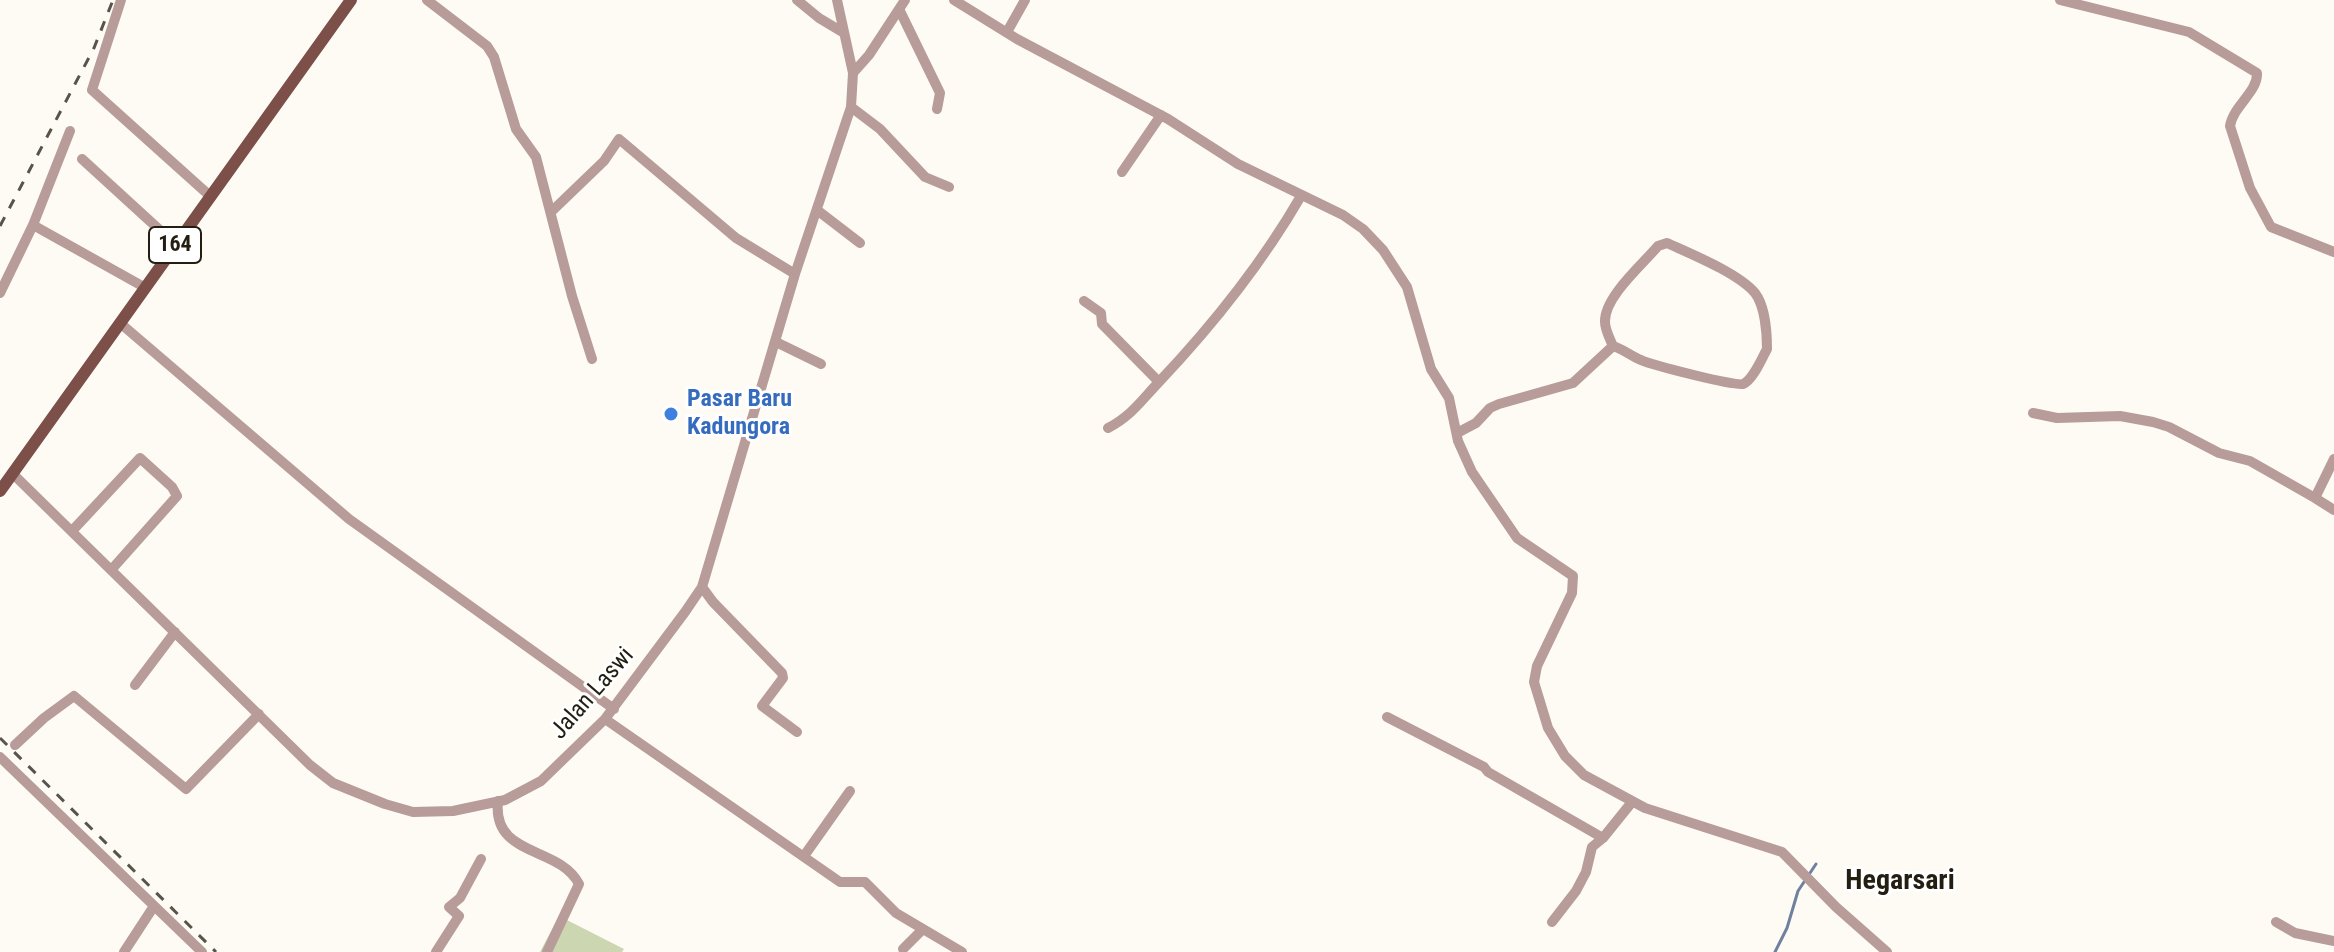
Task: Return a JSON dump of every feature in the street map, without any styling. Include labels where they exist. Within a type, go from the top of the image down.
[{"type":"main road","name":"164","points":[[0,491],[351,0]]},
{"type":"street","points":[[121,0],[92,90],[210,196]]},
{"type":"street","points":[[427,0],[487,46],[494,57],[516,129],[536,157],[572,296],[592,359]]},
{"type":"street","points":[[797,0],[844,33]]},
{"type":"street","name":"Jalan Laswi","points":[[13,474],[310,765],[333,783],[385,804],[413,812],[433,812],[473,809],[541,781],[614,709],[702,587],[795,274],[851,107],[853,73],[837,0]]},
{"type":"street","points":[[954,0],[1161,115],[1238,164],[1343,215],[1363,229],[1383,250],[1407,287],[1428,362],[1449,398],[1457,433],[1472,472],[1517,538],[1573,576],[1572,593],[1537,666],[1534,682],[1548,728],[1565,756],[1584,775],[1632,802],[1782,852],[1805,872],[1836,907],[1887,952]]},
{"type":"street","points":[[1007,32],[1025,0]]},
{"type":"street","points":[[2060,0],[2189,32],[2257,73],[2257,82],[2231,118],[2230,126],[2250,188],[2271,227],[2334,252]]},
{"type":"street","points":[[853,73],[869,55],[902,5]]},
{"type":"street","points":[[902,5],[940,93],[937,109]]},
{"type":"street","points":[[851,107],[880,129],[925,177],[949,187]]},
{"type":"street","points":[[1122,172],[1161,115]]},
{"type":"street","points":[[0,293],[33,225],[70,131]]},
{"type":"street","points":[[551,212],[604,161],[619,139],[736,238],[795,274]]},
{"type":"street","points":[[82,159],[175,244]]},
{"type":"street","points":[[1108,428],[1123,421],[1234,295],[1275,240],[1301,196]]},
{"type":"street","points":[[817,210],[860,243]]},
{"type":"street","points":[[33,225],[144,287]]},
{"type":"street","points":[[1667,243],[1715,266],[1754,292],[1760,303],[1767,349],[1748,381],[1735,385],[1669,369],[1613,346],[1605,325],[1606,314],[1615,296],[1658,246],[1667,243]]},
{"type":"street","points":[[1084,301],[1101,313],[1102,324],[1159,382]]},
{"type":"street","points":[[120,323],[349,519],[614,709]]},
{"type":"street","points":[[776,342],[821,364]]},
{"type":"street","points":[[1457,433],[1476,423],[1490,408],[1499,404],[1573,383],[1613,346]]},
{"type":"street","points":[[2033,413],[2057,418],[2120,416],[2169,427],[2219,453],[2250,461],[2334,510]]},
{"type":"street","points":[[72,531],[140,458],[153,468],[177,496],[112,569]]},
{"type":"street","points":[[2315,498],[2334,459]]},
{"type":"street","points":[[702,587],[782,673],[783,678],[762,706],[797,732]]},
{"type":"street","points":[[135,685],[175,632]]},
{"type":"street","points":[[15,745],[74,696],[186,789],[259,714]]},
{"type":"street","points":[[1387,717],[1484,767],[1603,838]]},
{"type":"street","points":[[605,719],[840,882],[865,882],[889,907],[962,952]]},
{"type":"street","points":[[0,757],[202,952]]},
{"type":"street","points":[[804,856],[850,791]]},
{"type":"street","points":[[498,801],[497,819],[505,834],[559,866],[576,878],[579,884],[547,952]]},
{"type":"street","points":[[1552,922],[1576,891],[1586,872],[1589,853],[1632,802]]},
{"type":"street","points":[[436,952],[459,916],[449,907],[460,898],[481,859]]},
{"type":"street","points":[[124,952],[154,906]]},
{"type":"street","points":[[2276,922],[2295,933],[2334,941]]},
{"type":"street","points":[[903,949],[922,930]]},
{"type":"green space","points":[[559,916],[624,949],[622,952],[540,952]]},
{"type":"waterway","points":[[1775,952],[1787,928],[1798,891],[1816,864]]},
{"type":"railway","points":[[0,226],[94,48],[113,0]]},
{"type":"railway","points":[[0,738],[216,952]]},
{"type":"place","name":"Pasar Baru Kadungora","points":[[671,414]]},
{"type":"district","name":"Hegarsari","points":[[1900,882]]}]
